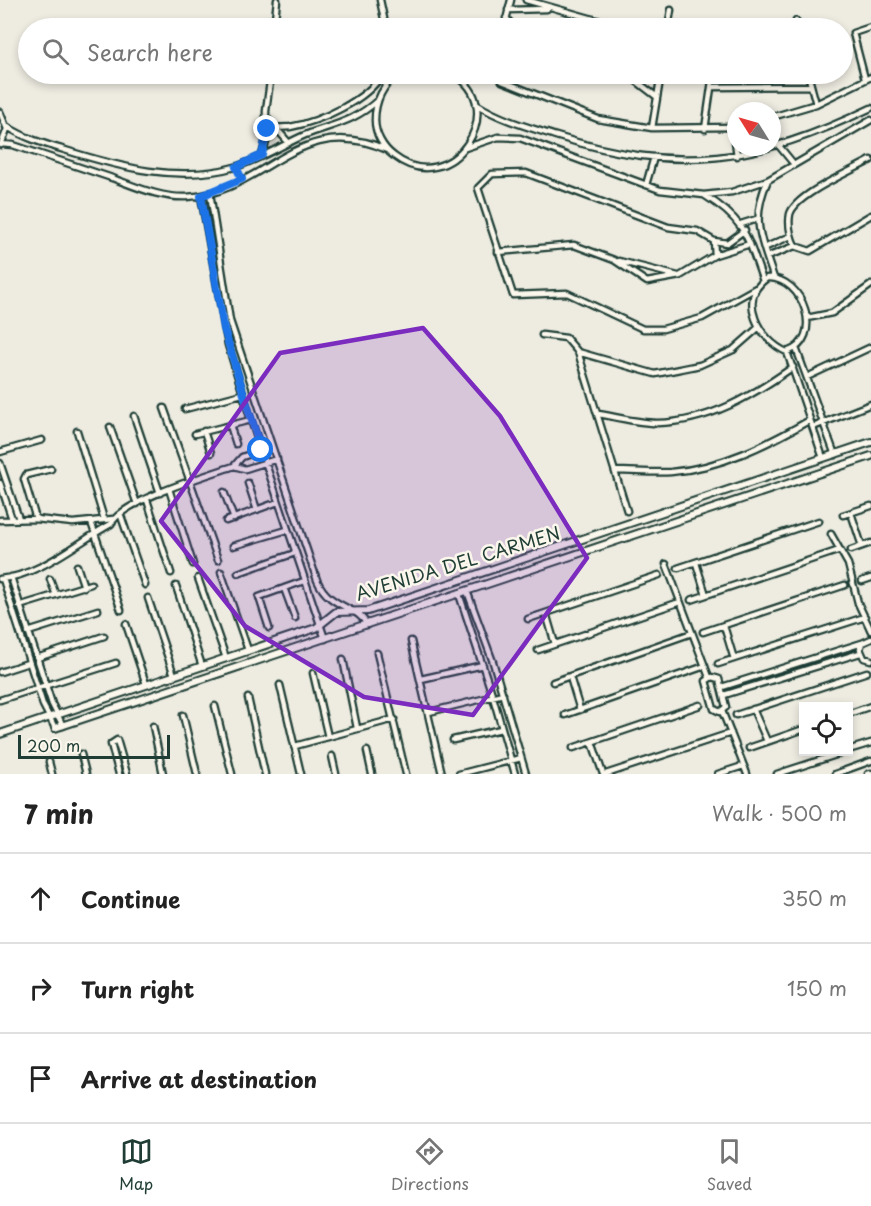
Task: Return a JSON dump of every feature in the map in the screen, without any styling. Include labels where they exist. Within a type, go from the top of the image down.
[{"type":"main road","name":"AVENIDA DEL CARMEN","points":[[0,734],[320,625],[336,612],[368,611],[868,444]]},
{"type":"main road","points":[[868,444],[870,457]]},
{"type":"main road","name":"AVENIDA DEL CARMEN","points":[[55,729],[870,457]]},
{"type":"main road","points":[[796,468],[800,480]]},
{"type":"main road","points":[[691,503],[695,515]]},
{"type":"main road","points":[[582,541],[590,551]]},
{"type":"main road","points":[[103,699],[107,712]]},
{"type":"street","points":[[275,18],[278,0]]},
{"type":"street","points":[[380,0],[384,18]]},
{"type":"street","points":[[506,18],[511,0]]},
{"type":"street","points":[[526,0],[549,9],[585,18]]},
{"type":"street","points":[[508,10],[549,9]]},
{"type":"street","points":[[670,18],[671,10]]},
{"type":"street","points":[[865,79],[853,33],[871,27]]},
{"type":"street","points":[[781,114],[816,104],[871,77]]},
{"type":"street","points":[[262,155],[267,129],[269,84]]},
{"type":"street","points":[[267,129],[292,127],[345,106],[376,84]]},
{"type":"street","points":[[0,112],[6,126],[26,138],[127,168],[197,173],[236,167],[289,143],[350,121],[378,100],[388,84]]},
{"type":"street","points":[[378,100],[375,123],[379,139],[387,150],[401,162],[417,167],[433,167],[449,162],[472,139],[477,122],[476,104],[469,88],[464,84]]},
{"type":"street","points":[[510,84],[598,119],[652,128],[727,128]]},
{"type":"street","points":[[640,84],[657,97]]},
{"type":"street","points":[[652,128],[659,84]]},
{"type":"street","points":[[705,129],[711,84]]},
{"type":"street","points":[[711,87],[811,86],[816,104]]},
{"type":"street","points":[[476,104],[515,124],[585,145],[654,157],[710,159],[737,156]]},
{"type":"street","points":[[781,145],[836,125],[871,108]]},
{"type":"street","points":[[266,117],[289,143]]},
{"type":"street","points":[[465,148],[498,137],[520,138],[646,185],[682,194],[704,195],[732,192],[768,180],[871,120]]},
{"type":"street","points":[[6,126],[1,145],[13,145],[164,195],[201,196],[210,193],[242,179],[293,151],[326,139],[359,140],[387,150]]},
{"type":"street","points":[[781,150],[793,164]]},
{"type":"street","points":[[646,185],[654,157]]},
{"type":"street","points":[[795,246],[791,236],[790,214],[800,199],[871,160]]},
{"type":"street","points":[[236,167],[242,179]]},
{"type":"street","points":[[122,182],[127,168]]},
{"type":"street","points":[[745,231],[727,243],[714,242],[697,231],[668,227],[526,173],[492,174],[478,188],[513,295],[567,293],[643,329],[663,329],[702,318],[756,288],[763,281],[774,278]]},
{"type":"street","points":[[768,180],[757,219],[764,248],[774,278],[791,287],[799,295],[807,318],[802,342],[787,352]]},
{"type":"street","points":[[210,193],[230,321],[319,585],[329,599],[361,616],[367,625]]},
{"type":"street","points":[[704,195],[729,212],[741,224],[763,281]]},
{"type":"street","points":[[201,196],[224,329],[240,387],[325,639]]},
{"type":"street","points":[[767,257],[795,246],[810,251],[871,216]]},
{"type":"street","points":[[741,224],[757,219]]},
{"type":"street","points":[[764,248],[791,236]]},
{"type":"street","points":[[714,242],[715,255]]},
{"type":"street","points":[[727,243],[730,250]]},
{"type":"street","points":[[614,260],[647,282],[680,276],[715,255],[750,244]]},
{"type":"street","points":[[498,252],[574,245],[614,260],[680,276]]},
{"type":"street","points":[[760,271],[770,267]]},
{"type":"street","points":[[807,318],[832,313],[871,285]]},
{"type":"street","points":[[756,288],[754,308],[758,328],[771,344],[787,352],[823,458]]},
{"type":"street","points":[[578,352],[655,374],[700,365],[733,350],[758,328]]},
{"type":"street","points":[[542,335],[566,338],[578,352],[627,510]]},
{"type":"street","points":[[807,377],[871,347]]},
{"type":"street","points":[[796,348],[835,455]]},
{"type":"street","points":[[598,414],[657,423],[705,416],[755,394],[793,368]]},
{"type":"street","points":[[240,387],[251,383]]},
{"type":"street","points":[[802,394],[812,390]]},
{"type":"street","points":[[185,409],[242,394]]},
{"type":"street","points":[[813,427],[871,404]]},
{"type":"street","points":[[164,408],[218,560]]},
{"type":"street","points":[[135,416],[160,493]]},
{"type":"street","points":[[195,434],[250,420]]},
{"type":"street","points":[[615,471],[672,472],[723,461],[783,435],[810,420]]},
{"type":"street","points":[[230,425],[236,444]]},
{"type":"street","points":[[110,427],[137,504]]},
{"type":"street","points":[[77,431],[104,519]]},
{"type":"street","points":[[204,431],[211,453]]},
{"type":"street","points":[[0,452],[42,440]]},
{"type":"street","points":[[0,520],[36,519],[73,523],[113,519],[160,493],[190,480],[234,466],[242,457],[272,446]]},
{"type":"street","points":[[234,466],[245,469],[277,459]]},
{"type":"street","points":[[0,463],[20,519]]},
{"type":"street","points":[[36,519],[24,479],[26,475],[51,469]]},
{"type":"street","points":[[0,483],[12,519]]},
{"type":"street","points":[[248,483],[257,510]]},
{"type":"street","points":[[274,491],[286,488]]},
{"type":"street","points":[[169,489],[193,564]]},
{"type":"street","points":[[224,492],[234,519]]},
{"type":"street","points":[[147,500],[171,573]]},
{"type":"street","points":[[226,521],[278,502]]},
{"type":"street","points":[[843,515],[871,506]]},
{"type":"street","points":[[851,513],[862,546]]},
{"type":"street","points":[[121,516],[145,585]]},
{"type":"street","name":"AVENIDA DEL CARMEN","points":[[55,729],[28,663],[1,579],[54,559],[111,524],[113,519]]},
{"type":"street","points":[[678,568],[819,521]]},
{"type":"street","points":[[91,522],[121,610]]},
{"type":"street","points":[[233,546],[287,530]]},
{"type":"street","points":[[831,534],[848,564],[858,603],[871,631]]},
{"type":"street","points":[[851,550],[871,543]]},
{"type":"street","points":[[691,600],[840,550]]},
{"type":"street","points":[[238,573],[295,553]]},
{"type":"street","points":[[696,562],[706,595]]},
{"type":"street","points":[[666,564],[710,677]]},
{"type":"street","points":[[77,566],[84,587]]},
{"type":"street","points":[[221,572],[248,651]]},
{"type":"street","points":[[528,619],[659,575]]},
{"type":"street","points":[[11,577],[56,714],[63,726]]},
{"type":"street","points":[[198,578],[226,658]]},
{"type":"street","points":[[862,581],[871,578]]},
{"type":"street","points":[[50,579],[56,595]]},
{"type":"street","points":[[269,628],[259,597],[304,580]]},
{"type":"street","points":[[10,609],[92,584]]},
{"type":"street","points":[[307,590],[319,585]]},
{"type":"street","points":[[703,632],[845,585]]},
{"type":"street","points":[[176,586],[202,666]]},
{"type":"street","points":[[284,588],[295,618]]},
{"type":"street","name":"AVENIDA DEL CARMEN","points":[[467,591],[504,694],[526,774]]},
{"type":"street","name":"AVENIDA DEL CARMEN","points":[[459,594],[493,697],[515,774]]},
{"type":"street","points":[[148,597],[174,675]]},
{"type":"street","points":[[538,650],[680,602]]},
{"type":"street","points":[[28,632],[98,610]]},
{"type":"street","points":[[546,613],[555,644]]},
{"type":"street","points":[[718,664],[865,617]]},
{"type":"street","points":[[126,624],[146,684]]},
{"type":"street","points":[[724,626],[734,659]]},
{"type":"street","points":[[472,633],[482,629]]},
{"type":"street","points":[[553,682],[692,633]]},
{"type":"street","points":[[37,658],[104,636]]},
{"type":"street","points":[[722,687],[871,639]]},
{"type":"street","points":[[411,640],[442,774]]},
{"type":"street","points":[[862,643],[860,653],[871,661]]},
{"type":"street","points":[[377,653],[406,774]]},
{"type":"street","points":[[724,695],[860,653]]},
{"type":"street","points":[[343,659],[357,728]]},
{"type":"street","points":[[0,672],[28,663]]},
{"type":"street","points":[[0,699],[116,663]]},
{"type":"street","points":[[421,679],[483,665]]},
{"type":"street","points":[[565,715],[705,666]]},
{"type":"street","points":[[736,715],[867,672]]},
{"type":"street","points":[[313,673],[328,737]]},
{"type":"street","points":[[570,677],[580,710]]},
{"type":"street","points":[[710,677],[717,678],[722,687],[727,705],[722,711]]},
{"type":"street","points":[[710,677],[705,686],[712,707],[722,711],[747,774]]},
{"type":"street","points":[[280,685],[301,774]]},
{"type":"street","points":[[429,712],[504,694]]},
{"type":"street","points":[[248,698],[265,774]]},
{"type":"street","points":[[573,748],[700,705]]},
{"type":"street","points":[[215,706],[232,774]]},
{"type":"street","points":[[853,713],[871,706]]},
{"type":"street","points":[[753,709],[767,741]]},
{"type":"street","points":[[183,715],[197,774]]},
{"type":"street","points":[[295,746],[394,719]]},
{"type":"street","points":[[153,726],[163,774]]},
{"type":"street","points":[[453,740],[501,729]]},
{"type":"street","points":[[749,748],[799,731]]},
{"type":"street","points":[[592,742],[605,774],[731,733]]},
{"type":"street","points":[[119,774],[111,742],[117,740],[127,774]]},
{"type":"street","points":[[853,749],[871,743]]},
{"type":"street","points":[[367,751],[372,774]]},
{"type":"street","points":[[81,754],[86,774]]},
{"type":"street","points":[[332,756],[336,774]]},
{"type":"street","points":[[777,774],[832,756]]},
{"type":"street","points":[[459,774],[521,758]]},
{"type":"street","points":[[49,762],[52,774]]},
{"type":"street","points":[[835,774],[871,762]]},
{"type":"street","points":[[718,774],[743,766]]},
{"type":"highlighted area","points":[[423,328],[500,416],[587,558],[473,715],[364,697],[245,626],[161,521],[280,353]]},
{"type":"route","points":[[261,450],[224,329],[201,196],[242,179],[236,167],[262,155],[267,129]]}]
